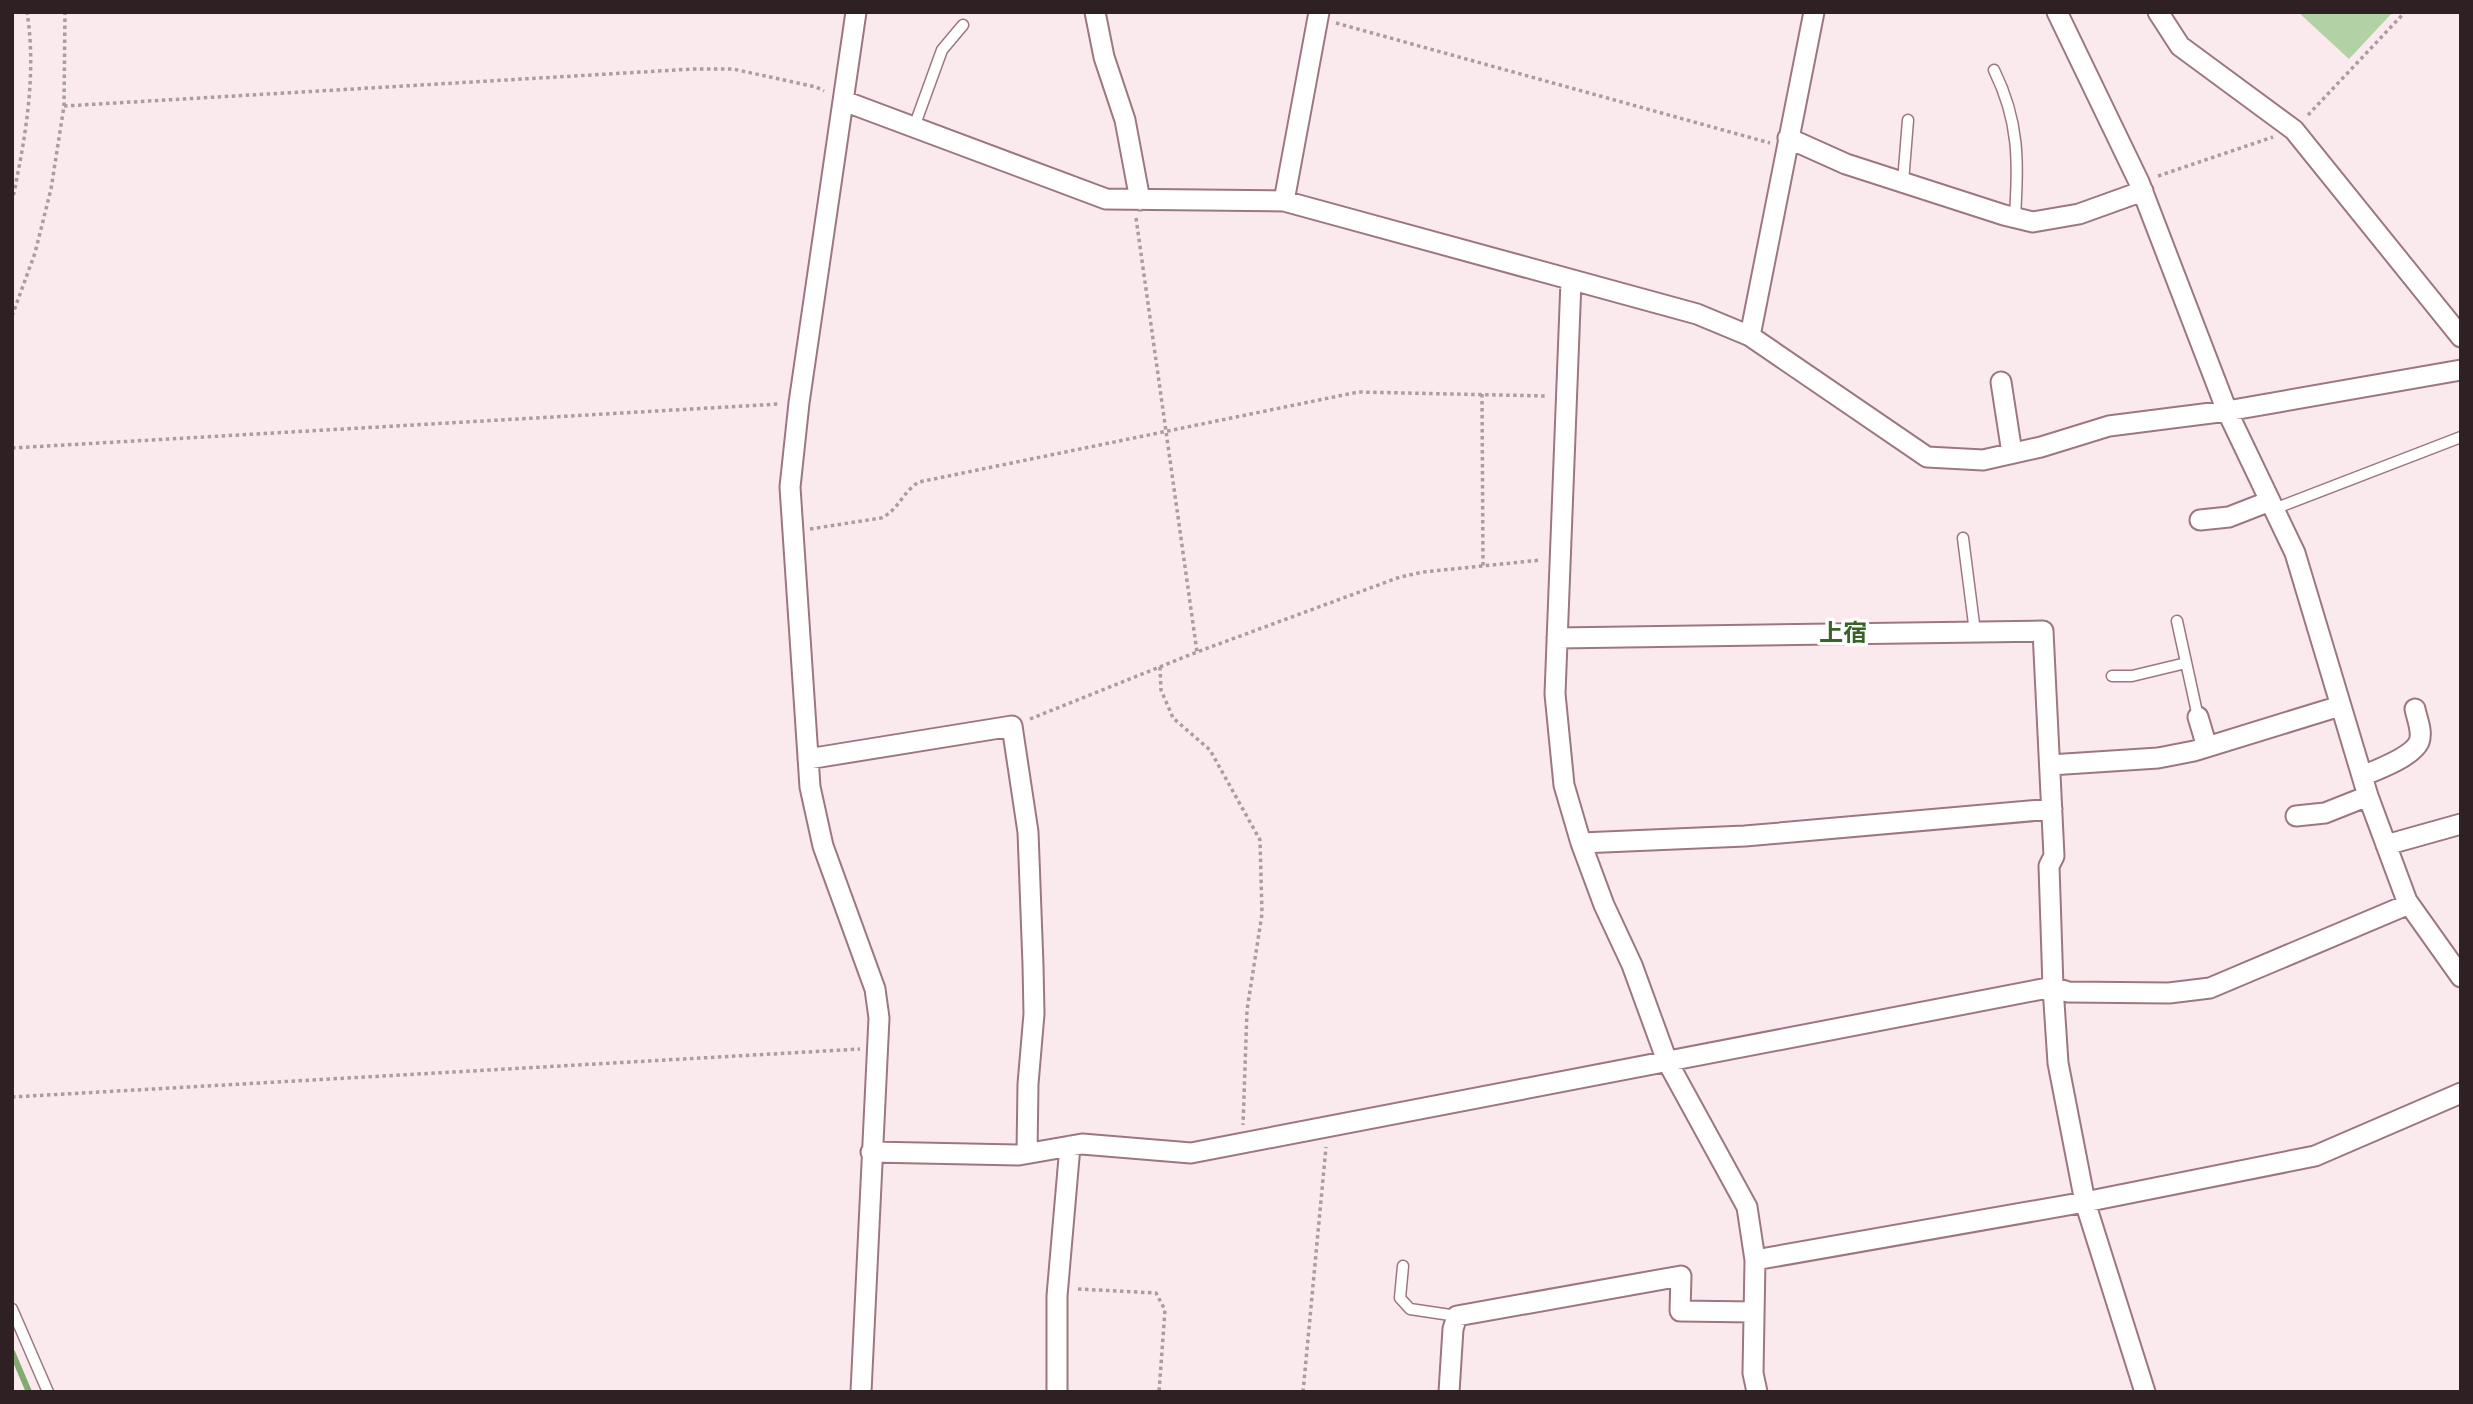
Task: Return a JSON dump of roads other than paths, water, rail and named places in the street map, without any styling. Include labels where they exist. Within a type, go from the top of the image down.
[{"type":"street","points":[[856,12],[799,403],[790,487],[810,788],[823,846],[875,989],[879,1018],[861,1392]]},
{"type":"street","points":[[1095,12],[1104,57],[1125,120],[1136,199]]},
{"type":"street","points":[[1750,336],[1814,12]]},
{"type":"street","points":[[2057,12],[2141,187],[2227,411],[2295,553],[2368,796],[2409,904],[2461,977]]},
{"type":"street","points":[[2158,12],[2180,46],[2294,130],[2461,337]]},
{"type":"street","points":[[1284,201],[1318,15]]},
{"type":"street","points":[[844,101],[1107,199],[1284,201],[1697,314],[1750,336],[1927,457],[1983,460],[2109,426],[2227,411],[2461,370]]},
{"type":"street","points":[[1787,143],[2033,222],[2079,214],[2141,187]]},
{"type":"street","points":[[1571,281],[1555,694],[1564,785],[1581,843],[1604,905],[1632,965],[1667,1061],[1746,1208],[1755,1260],[1753,1373],[1757,1392]]},
{"type":"street","points":[[2001,382],[2012,453]]},
{"type":"street","points":[[2200,520],[2229,517],[2272,505]]},
{"type":"street","points":[[1557,638],[2043,631],[2054,856],[2049,866],[2058,1063],[2085,1202],[2145,1392]]},
{"type":"street","points":[[2050,765],[2158,758],[2207,747],[2340,706]]},
{"type":"street","points":[[2362,776],[2394,762],[2415,747],[2420,729],[2415,709]]},
{"type":"street","points":[[2198,717],[2207,747]]},
{"type":"street","points":[[808,759],[1012,726],[1028,832],[1034,965],[1027,1153]]},
{"type":"street","points":[[2296,817],[2325,813],[2368,796]]},
{"type":"street","points":[[1581,843],[1745,836],[2052,809]]},
{"type":"street","points":[[2386,845],[2461,824]]},
{"type":"street","points":[[871,1152],[1027,1153],[1082,1144],[1191,1153],[2053,987],[2068,992],[2106,993],[2169,993],[2210,989],[2409,904]]},
{"type":"street","points":[[1755,1260],[2085,1202],[2315,1156],[2461,1093]]},
{"type":"street","points":[[1057,1392],[1058,1288],[1070,1146]]},
{"type":"street","points":[[1449,1392],[1453,1329],[1457,1317],[1681,1276],[1680,1311],[1754,1312]]},
{"type":"lane","points":[[914,127],[942,50],[963,25]]},
{"type":"lane","points":[[1994,70],[2006,95],[2015,139],[2018,162],[2015,218]]},
{"type":"lane","points":[[1903,182],[1908,120]]},
{"type":"lane","points":[[2272,505],[2461,437]]},
{"type":"lane","points":[[1964,538],[1975,632]]},
{"type":"lane","points":[[2177,621],[2198,717]]},
{"type":"lane","points":[[2112,676],[2132,676],[2186,663]]},
{"type":"lane","points":[[1402,1266],[1400,1298],[1410,1309],[1457,1317]]},
{"type":"lane","points":[[12,1309],[48,1392]]},
{"type":"waterway","points":[[12,1352],[29,1392]]},
{"type":"district","name":"上宿","points":[[1843,633]]}]
